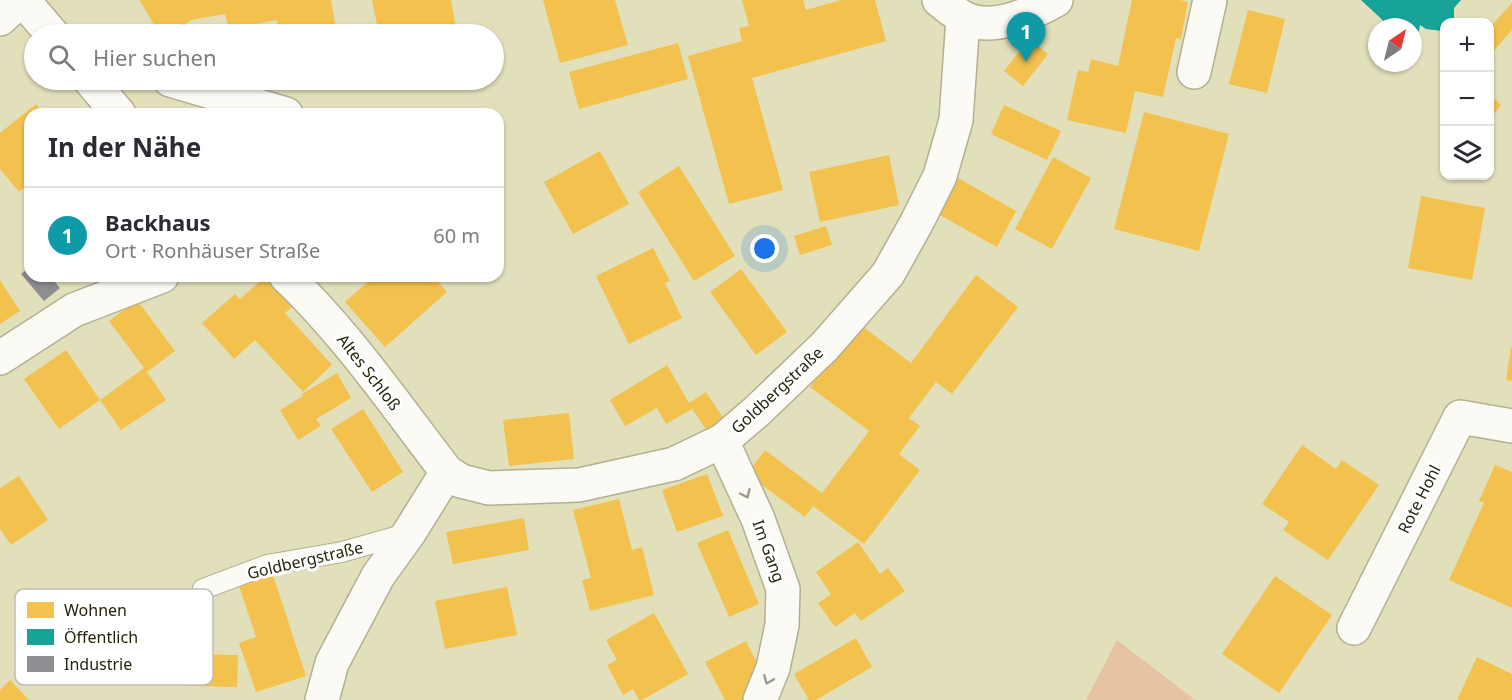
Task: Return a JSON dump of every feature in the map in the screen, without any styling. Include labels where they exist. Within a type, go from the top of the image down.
[{"type":"street","points":[[951,9],[986,23],[1010,21],[1056,0]]},
{"type":"street","points":[[1194,72],[1210,0]]},
{"type":"street","points":[[16,4],[40,24]]},
{"type":"street","name":"Goldbergstraße","points":[[322,700],[332,663],[378,576],[409,533],[447,472],[461,481],[489,488],[579,485],[674,464],[722,441],[825,346],[888,274],[940,176],[956,120],[951,9]]},
{"type":"street","points":[[99,90],[114,108]]},
{"type":"street","points":[[204,90],[266,108]]},
{"type":"street","points":[[0,358],[74,310],[146,282]]},
{"type":"street","name":"Altes Schloß","points":[[293,282],[307,295],[360,359],[447,472]]},
{"type":"street","name":"Rote Hohl","points":[[1354,628],[1460,417],[1512,426]]},
{"type":"street","name":"Im Gang","points":[[722,441],[758,519],[783,589],[782,625],[773,668],[760,700]]},
{"type":"lane","name":"Goldbergstraße","points":[[203,589],[267,565],[342,552],[409,533]]},
{"type":"shaded area","points":[[1117,640],[1195,700],[1086,700]]},
{"type":"building: Wohnen","points":[[331,0],[335,24],[278,24],[277,20],[256,24],[228,24],[225,14],[191,20],[186,24],[154,24],[140,1]]},
{"type":"building: Wohnen","points":[[372,0],[451,0],[455,24],[377,24]]},
{"type":"building: Wohnen","points":[[543,0],[615,0],[628,45],[560,63]]},
{"type":"building: Wohnen","points":[[742,0],[803,0],[806,10],[841,0],[875,0],[886,41],[752,78],[783,190],[729,204],[688,56],[742,41],[739,28],[749,26]]},
{"type":"building: Wohnen","points":[[1132,0],[1188,2],[1181,39],[1176,38],[1163,97],[1135,91],[1126,133],[1067,120],[1078,70],[1088,72],[1091,59],[1118,66]]},
{"type":"building: Wohnen","points":[[1512,3],[1512,30],[1494,50],[1494,23]]},
{"type":"building: Wohnen","points":[[1248,10],[1285,19],[1267,93],[1229,84]]},
{"type":"building: Wohnen","points":[[1029,39],[1048,54],[1023,86],[1004,71]]},
{"type":"building: Wohnen","points":[[678,43],[688,79],[579,109],[569,72]]},
{"type":"building: Wohnen","points":[[1494,99],[1501,105],[1494,114]]},
{"type":"building: Wohnen","points":[[1004,105],[1061,131],[1047,160],[991,134]]},
{"type":"building: Wohnen","points":[[1144,112],[1229,134],[1199,251],[1114,229]]},
{"type":"building: Wohnen","points":[[24,114],[24,188],[19,192],[0,169],[0,133]]},
{"type":"building: Wohnen","points":[[600,151],[629,204],[573,234],[544,182]]},
{"type":"building: Wohnen","points":[[889,155],[899,205],[820,222],[809,172]]},
{"type":"building: Wohnen","points":[[1053,157],[1091,178],[1052,249],[1015,229]]},
{"type":"building: Wohnen","points":[[679,166],[735,256],[694,281],[638,192]]},
{"type":"building: Wohnen","points":[[958,178],[1016,211],[997,247],[938,214]]},
{"type":"building: Wohnen","points":[[1421,196],[1485,208],[1472,280],[1408,268]]},
{"type":"building: Wohnen","points":[[826,226],[832,245],[800,255],[794,236]]},
{"type":"building: Wohnen","points":[[653,248],[670,281],[665,283],[682,318],[629,344],[596,276]]},
{"type":"building: Wohnen","points":[[741,269],[787,332],[756,355],[710,292]]},
{"type":"building: Wohnen","points":[[976,275],[1018,307],[952,394],[936,382],[909,418],[920,426],[899,454],[920,470],[864,544],[813,506],[805,517],[747,474],[765,450],[822,493],[869,431],[810,387],[858,323],[911,363]]},
{"type":"building: Wohnen","points":[[0,280],[20,311],[0,324]]},
{"type":"building: Wohnen","points":[[259,282],[284,282],[300,300],[285,313],[332,365],[303,392],[255,340],[234,359],[202,323],[235,294],[240,299]]},
{"type":"building: Wohnen","points":[[368,282],[438,282],[447,292],[385,347],[345,302]]},
{"type":"building: Wohnen","points":[[137,300],[175,351],[147,372],[166,400],[121,430],[100,400],[144,368],[109,321]]},
{"type":"building: Wohnen","points":[[1512,347],[1512,381],[1506,380]]},
{"type":"building: Wohnen","points":[[66,350],[100,400],[59,429],[24,379]]},
{"type":"building: Wohnen","points":[[667,365],[689,403],[706,392],[724,419],[707,431],[692,409],[666,424],[657,408],[625,426],[610,400]]},
{"type":"building: Wohnen","points":[[337,373],[351,398],[316,419],[321,426],[298,440],[280,410]]},
{"type":"building: Wohnen","points":[[363,409],[403,472],[372,492],[331,429]]},
{"type":"building: Wohnen","points":[[569,413],[574,459],[509,466],[503,420]]},
{"type":"building: Wohnen","points":[[1302,445],[1336,469],[1342,460],[1379,485],[1328,560],[1283,530],[1289,522],[1262,504]]},
{"type":"building: Wohnen","points":[[1495,465],[1512,472],[1512,608],[1449,580],[1484,503],[1479,501]]},
{"type":"building: Wohnen","points":[[707,474],[723,516],[677,532],[662,490]]},
{"type":"building: Wohnen","points":[[19,476],[48,520],[11,545],[0,529],[0,488]]},
{"type":"building: Wohnen","points":[[619,499],[632,550],[642,547],[654,595],[590,611],[582,580],[591,578],[573,510]]},
{"type":"building: Wohnen","points":[[524,518],[529,550],[453,564],[446,532]]},
{"type":"building: Wohnen","points":[[728,530],[759,604],[729,617],[697,543]]},
{"type":"building: Wohnen","points":[[858,542],[880,574],[888,568],[905,591],[861,621],[855,613],[835,627],[818,603],[831,594],[816,572]]},
{"type":"building: Wohnen","points":[[273,575],[306,676],[256,692],[239,643],[256,637],[239,586]]},
{"type":"building: Wohnen","points":[[1275,576],[1332,615],[1279,693],[1222,654]]},
{"type":"building: Wohnen","points":[[507,587],[517,635],[445,649],[435,601]]},
{"type":"building: Wohnen","points":[[654,613],[688,674],[639,700],[633,689],[623,695],[607,665],[617,660],[606,640]]},
{"type":"building: Wohnen","points":[[856,638],[872,667],[816,700],[809,700],[794,674]]},
{"type":"building: Wohnen","points":[[746,641],[759,667],[744,700],[725,700],[705,662]]},
{"type":"building: Wohnen","points":[[213,655],[238,655],[237,687],[185,686],[213,685]]},
{"type":"building: Wohnen","points":[[1477,657],[1512,674],[1512,700],[1457,700]]},
{"type":"building: Wohnen","points":[[10,680],[29,700],[0,700],[0,690]]},
{"type":"building: Öffentlich","points":[[1361,0],[1461,0],[1454,8],[1454,18],[1440,18],[1440,31],[1422,26],[1422,18],[1380,18]]},
{"type":"building: Industrie","points":[[28,282],[55,282],[60,288],[44,301]]},
{"type":"place","name":"Backhaus","points":[[1026,62]]}]
